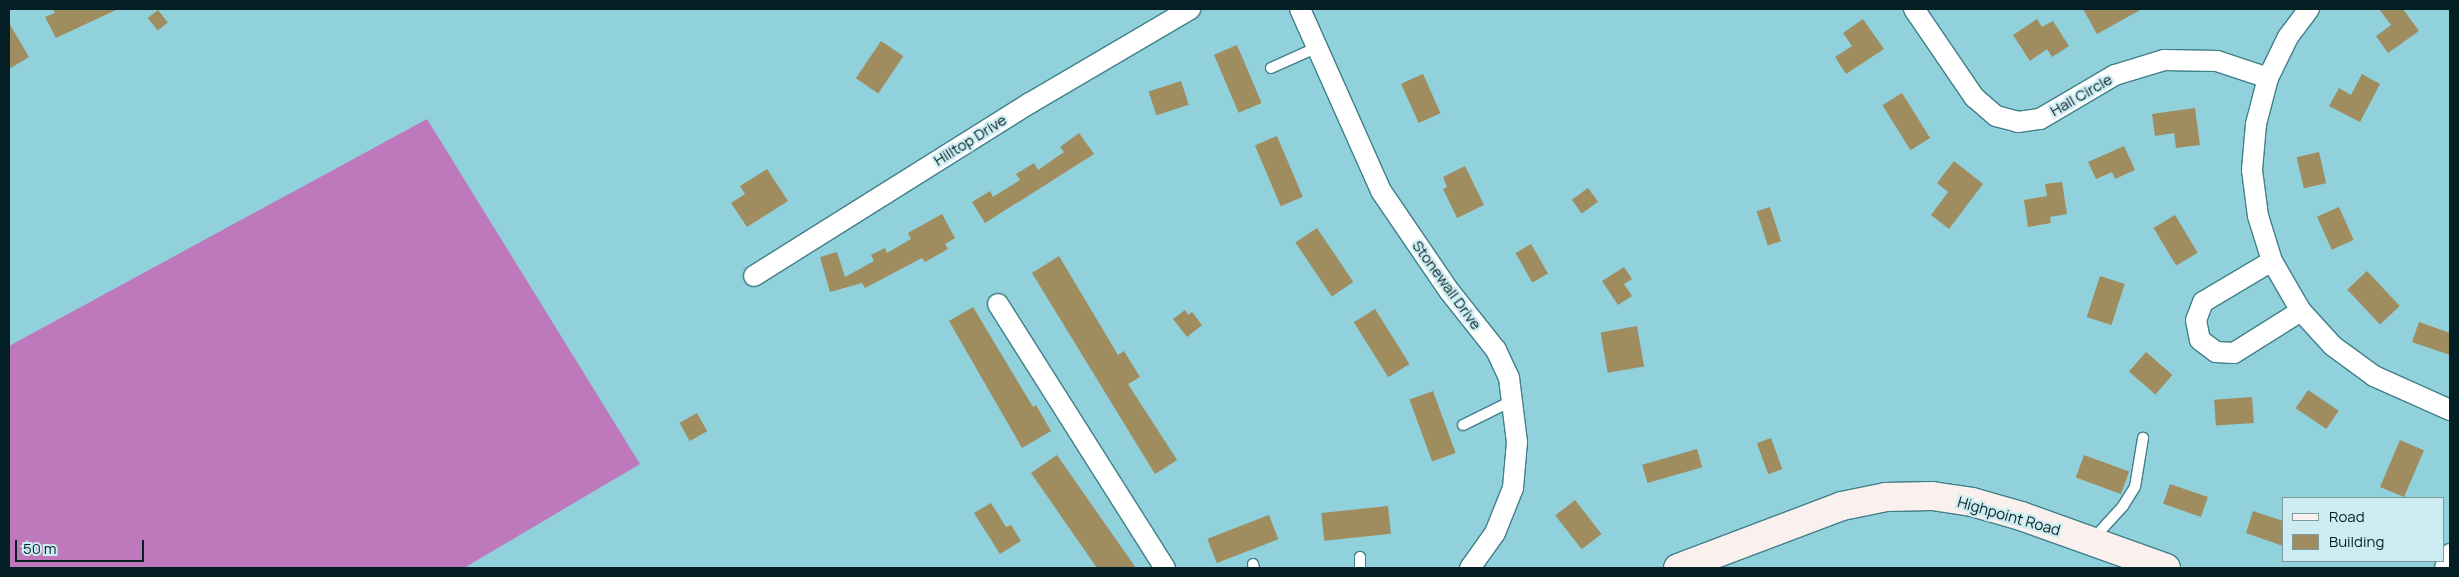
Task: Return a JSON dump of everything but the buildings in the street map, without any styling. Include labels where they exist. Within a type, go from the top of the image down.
[{"type":"street","name":"Hilltop Drive","points":[[754,276],[1030,103],[1190,9]]},
{"type":"street","name":"Stonewall Drive","points":[[1300,9],[1381,191],[1450,292],[1496,350],[1509,378],[1517,442],[1513,488],[1496,534],[1470,568]]},
{"type":"street","name":"Hall Circle","points":[[1914,9],[1974,97],[1996,116],[2018,122],[2040,119],[2115,74],[2164,60],[2217,61],[2268,78]]},
{"type":"street","points":[[2309,9],[2288,37],[2268,78],[2256,124],[2252,170],[2258,216],[2272,261],[2301,311],[2333,346],[2374,376],[2450,410]]},
{"type":"street","points":[[2272,261],[2203,302],[2196,320],[2200,340],[2216,352],[2234,353],[2301,311]]},
{"type":"street","points":[[998,304],[1165,568]]},
{"type":"street","name":"Highpoint Road","points":[[1678,568],[1842,506],[1886,497],[1932,496],[1972,502],[2166,568]]},
{"type":"street","points":[[2445,568],[2450,554]]},
{"type":"lane","points":[[1271,68],[1318,47]]},
{"type":"lane","points":[[1463,425],[1512,401]]},
{"type":"lane","points":[[2091,541],[2124,506],[2135,487],[2143,438]]},
{"type":"lane","points":[[1360,557],[1360,568]]},
{"type":"shaded area","points":[[427,119],[640,464],[464,568],[9,568],[9,346]]}]
